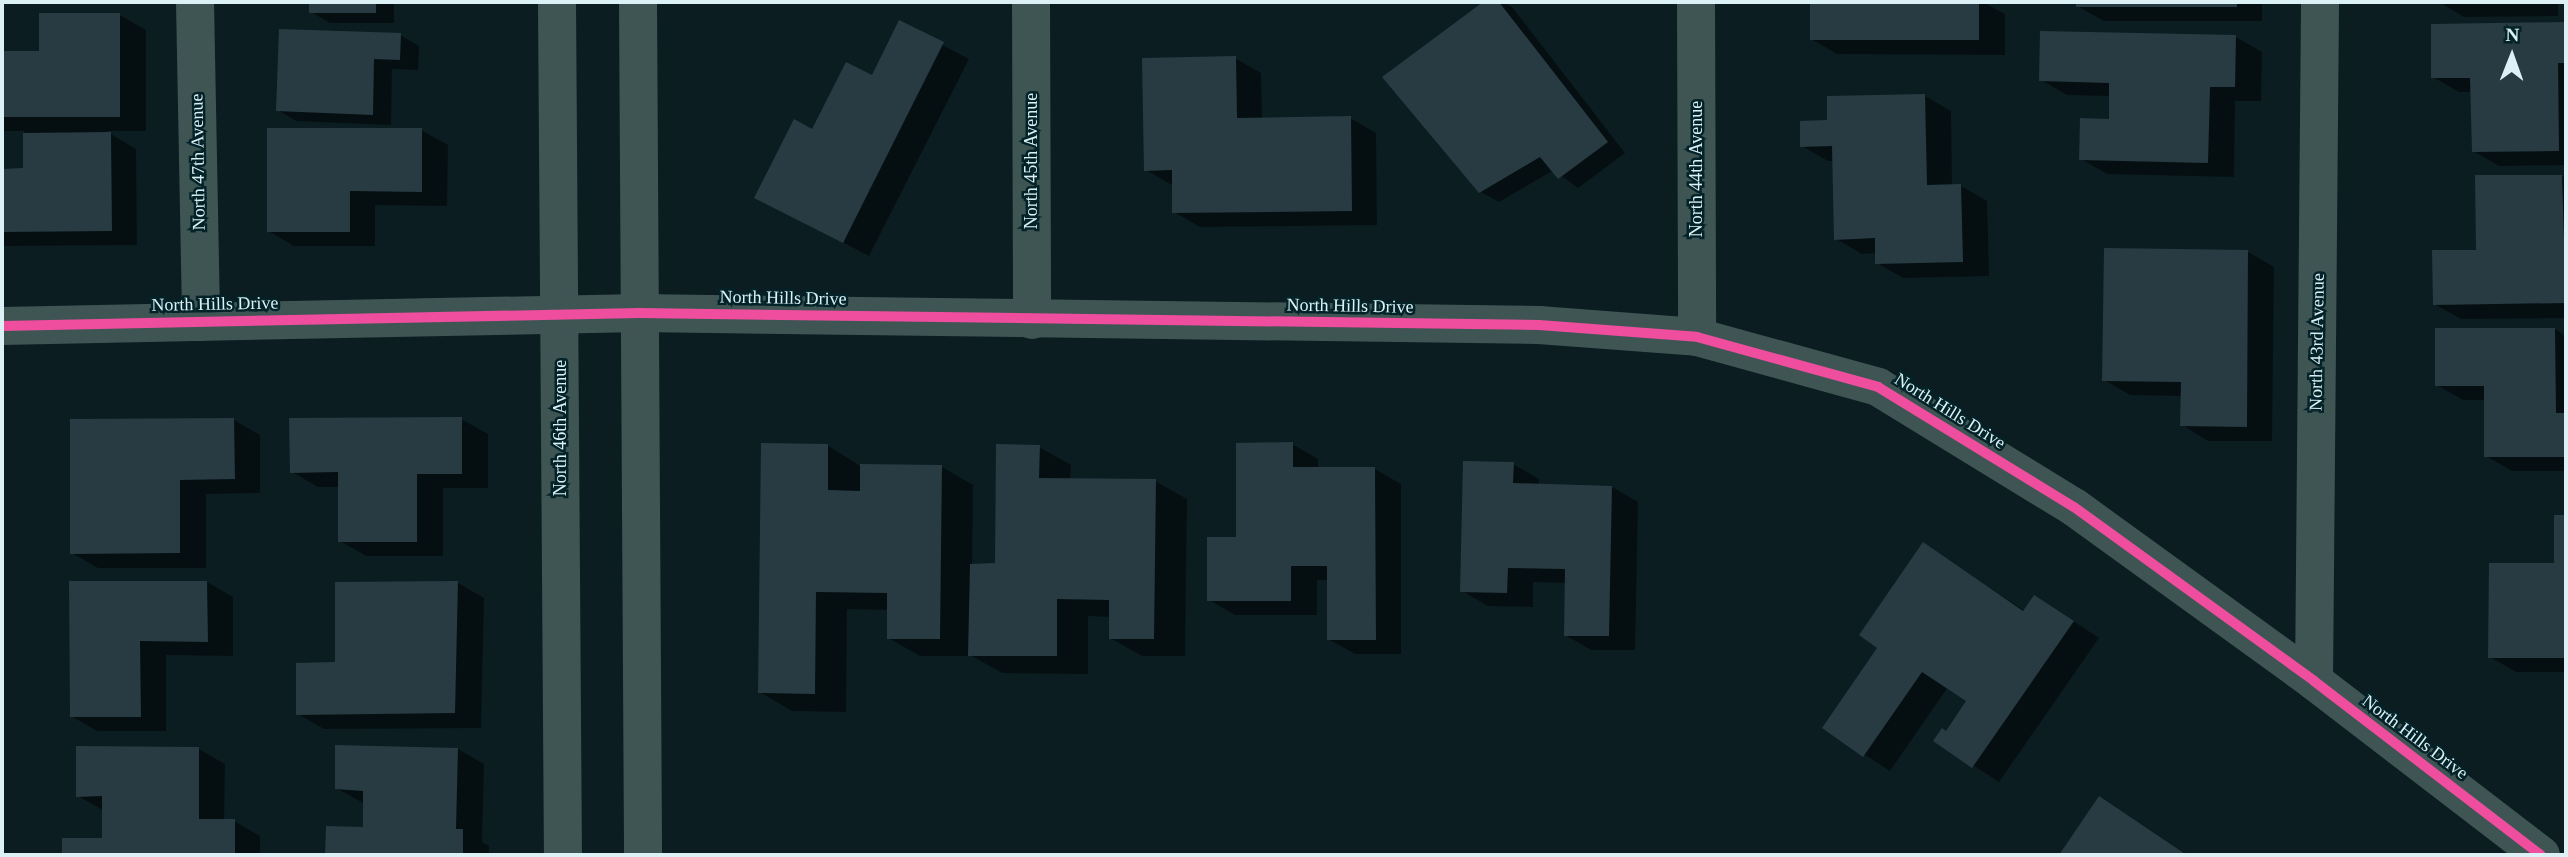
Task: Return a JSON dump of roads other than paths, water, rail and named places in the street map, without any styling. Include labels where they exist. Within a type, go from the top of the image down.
[{"type":"street","name":"North 47th Avenue","points":[[195,2],[201,322]]},
{"type":"street","name":"North 46th Avenue","points":[[557,2],[563,855]]},
{"type":"street","points":[[638,2],[643,855]]},
{"type":"street","name":"North 45th Avenue","points":[[1031,2],[1032,320]]},
{"type":"street","name":"North 44th Avenue","points":[[1696,2],[1697,337]]},
{"type":"street","name":"North 43rd Avenue","points":[[2314,681],[2320,2]]},
{"type":"street","name":"North Hills Drive","points":[[2,326],[639,313],[1539,326],[1697,337],[1878,387],[2074,507],[2314,681],[2541,855]]}]
